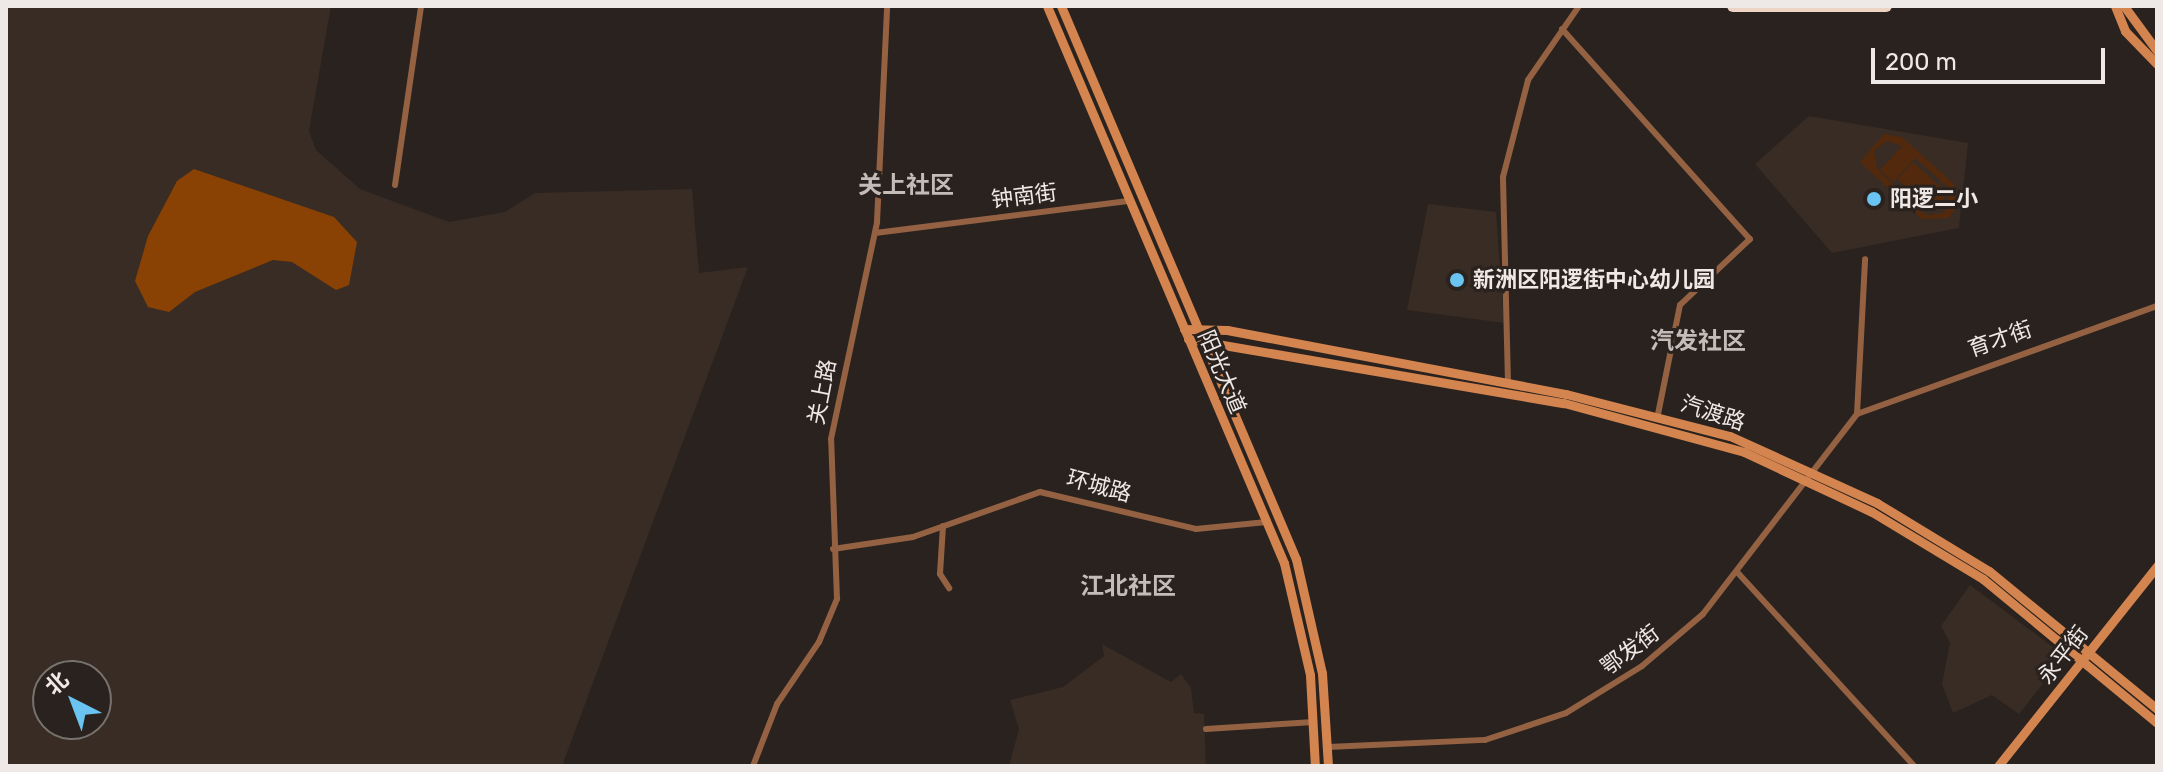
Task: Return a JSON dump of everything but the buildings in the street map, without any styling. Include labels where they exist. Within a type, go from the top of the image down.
[{"type":"highway","points":[[1733,6],[1886,6]]},
{"type":"street","points":[[395,185],[421,6]]},
{"type":"street","name":"关上路","points":[[753,766],[777,704],[828,625],[837,599],[831,439],[875,233],[887,6]]},
{"type":"street","name":"阳光大道","points":[[1061,6],[1302,579],[1328,747],[1328,766]]},
{"type":"street","points":[[1508,383],[1501,189],[1528,80],[1579,6]]},
{"type":"street","points":[[2115,6],[2125,31],[2157,64]]},
{"type":"street","points":[[2124,6],[2157,51]]},
{"type":"street","name":"阳光大道","points":[[1047,7],[1267,522],[1296,605],[1314,722],[1315,766]]},
{"type":"street","points":[[1562,29],[1750,239],[1683,299],[1658,414]]},
{"type":"street","name":"钟南街","points":[[875,233],[1130,201]]},
{"type":"street","points":[[1857,414],[1865,259]]},
{"type":"street","name":"育才街","points":[[1857,414],[2157,306]]},
{"type":"street","name":"汽渡路","points":[[1184,329],[1611,413],[1703,437],[1808,475]]},
{"type":"street","name":"汽渡路","points":[[1188,339],[1200,334],[1508,383],[1658,414],[1808,475],[1983,579],[2157,709]]},
{"type":"street","name":"鄂发街","points":[[1328,747],[1469,742],[1550,721],[1661,651],[1738,573],[1808,475],[1857,414]]},
{"type":"street","name":"环城路","points":[[833,549],[943,526],[1040,492],[1196,529],[1267,522]]},
{"type":"street","points":[[943,526],[940,574],[949,588]]},
{"type":"street","name":"永平街","points":[[1998,766],[2157,566]]},
{"type":"street","points":[[1738,573],[1914,766]]},
{"type":"street","name":"汽渡路","points":[[2087,654],[2157,723]]},
{"type":"street","points":[[1206,729],[1314,722]]},
{"type":"shaded area","points":[[6,6],[331,6],[309,131],[316,150],[360,189],[449,222],[505,212],[535,193],[692,189],[699,273],[748,267],[562,766],[6,766]]},
{"type":"shaded area","name":"阳逻二小","points":[[1809,116],[1968,143],[1959,228],[1832,253],[1755,164]]},
{"type":"shaded area","points":[[1884,134],[1902,137],[1954,184],[1958,204],[1949,218],[1922,219],[1860,162]],"holes":[[[1887,141],[1902,146],[1880,170],[1893,182],[1915,158],[1950,189],[1944,213],[1926,215],[1877,169],[1874,151]]]},
{"type":"shaded area","points":[[1913,162],[1948,194],[1932,211],[1897,179]]},
{"type":"shaded area","points":[[194,169],[334,217],[357,242],[349,285],[336,290],[292,262],[273,260],[195,292],[169,312],[148,307],[135,281],[148,236],[177,181]]},
{"type":"shaded area","name":"新洲区阳逻街中心幼儿园","points":[[1428,204],[1496,212],[1504,323],[1407,310]]},
{"type":"shaded area","points":[[1970,585],[2065,656],[2019,714],[1992,695],[1953,713],[1942,684],[1950,643],[1941,626]]},
{"type":"shaded area","points":[[1102,644],[1171,682],[1181,674],[1191,688],[1194,713],[1204,714],[1206,766],[1009,766],[1019,729],[1010,700],[1063,687],[1104,656]]},
{"type":"place","name":"阳逻二小","points":[[1874,199]]},
{"type":"place","name":"新洲区阳逻街中心幼儿园","points":[[1457,280]]},
{"type":"district","name":"关上社区","points":[[906,186]]},
{"type":"district","name":"汽发社区","points":[[1698,342]]},
{"type":"district","name":"江北社区","points":[[1128,587]]}]
